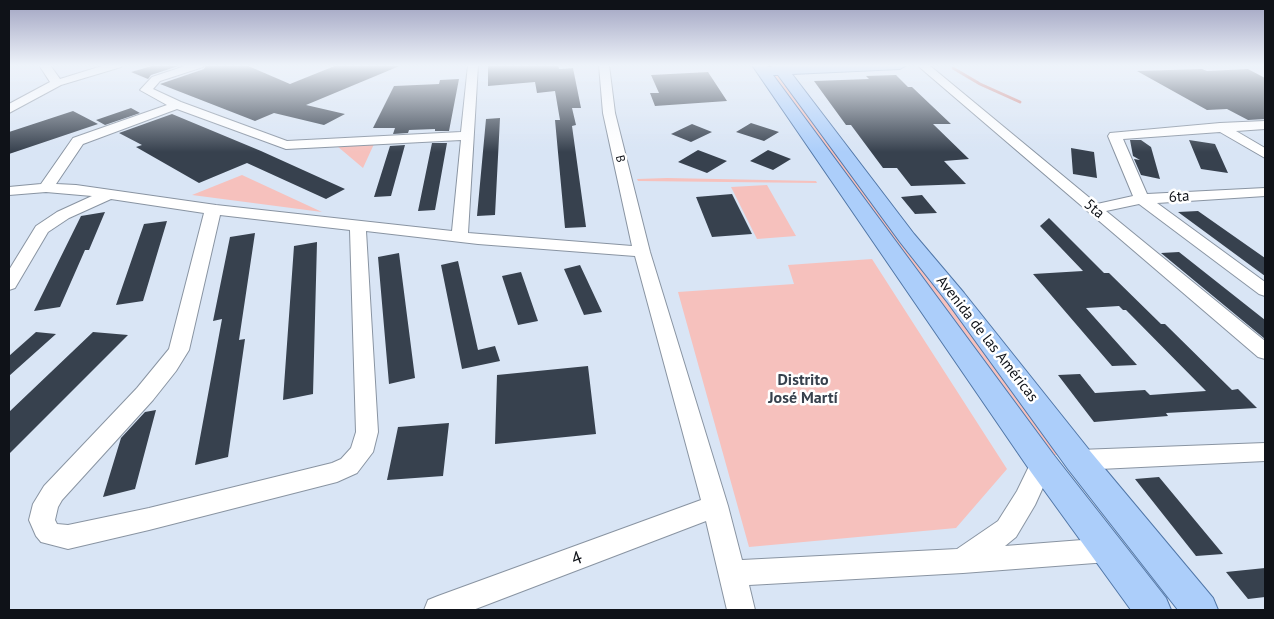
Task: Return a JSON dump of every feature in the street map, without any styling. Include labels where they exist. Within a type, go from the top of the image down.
[{"type":"main road","name":"Avenida de las Américas","points":[[789,94],[1042,463],[1153,610]]},
{"type":"main road","name":"Avenida de las Américas","points":[[792,94],[956,298],[1079,460],[1200,610]]},
{"type":"main road","points":[[1042,463],[1079,460]]},
{"type":"street","points":[[9,109],[37,94]]},
{"type":"street","points":[[154,94],[177,105],[286,145],[469,136]]},
{"type":"street","points":[[460,237],[471,94]]},
{"type":"street","name":"B","points":[[607,94],[609,113],[642,252],[715,506],[741,610]]},
{"type":"street","name":"5ta","points":[[957,94],[1265,352]]},
{"type":"street","points":[[46,188],[78,141],[177,105]]},
{"type":"street","points":[[1265,125],[1115,136],[1142,199],[1265,290]]},
{"type":"street","points":[[1220,127],[1265,154]]},
{"type":"street","points":[[9,192],[46,188],[76,189],[213,210],[460,237],[642,252]]},
{"type":"street","name":"6ta","points":[[1094,209],[1142,199],[1265,192]]},
{"type":"street","points":[[9,284],[42,230],[63,215],[109,194]]},
{"type":"street","points":[[213,210],[179,350],[144,394],[53,492],[46,504],[42,520],[50,534],[68,537],[149,519],[322,476],[349,466],[361,452],[367,432],[358,226]]},
{"type":"street","points":[[1079,460],[1265,452]]},
{"type":"street","points":[[963,561],[1008,529],[1026,498],[1042,463]]},
{"type":"street","name":"4","points":[[438,610],[715,506]]},
{"type":"street","points":[[732,574],[963,561],[1108,550]]},
{"type":"shaded area","points":[[786,94],[794,94],[1061,454],[1050,456]]},
{"type":"shaded area","points":[[374,144],[363,168],[337,146]]},
{"type":"shaded area","points":[[242,175],[322,212],[192,195]]},
{"type":"shaded area","points":[[637,179],[816,181],[817,183],[638,181]]},
{"type":"shaded area","points":[[767,185],[796,236],[757,239],[731,187]]},
{"type":"shaded area","points":[[872,259],[1007,469],[956,528],[749,547],[678,292],[794,284],[788,265]]},
{"type":"building","points":[[185,94],[333,94],[306,105],[345,114],[324,125],[274,113],[255,121]]},
{"type":"building","points":[[390,94],[456,94],[449,131],[435,131],[435,129],[409,130],[408,133],[393,134],[395,128],[373,128]]},
{"type":"building","points":[[555,94],[578,94],[581,108],[572,108],[576,125],[572,126],[586,227],[565,228],[555,120],[560,120]]},
{"type":"building","points":[[650,94],[722,94],[727,101],[655,106]]},
{"type":"building","points":[[823,94],[919,94],[951,124],[933,124],[969,159],[944,161],[966,184],[911,186],[897,168],[883,168],[851,125],[846,125]]},
{"type":"building","points":[[1178,94],[1265,94],[1265,119],[1248,120],[1227,109],[1207,110]]},
{"type":"building","points":[[131,108],[140,113],[105,125],[96,120]]},
{"type":"building","points":[[73,111],[98,124],[9,154],[9,132]]},
{"type":"building","points":[[172,114],[345,189],[326,199],[247,163],[199,183],[136,147],[142,145],[119,133]]},
{"type":"building","points":[[500,118],[495,215],[477,216],[486,119]]},
{"type":"building","points":[[751,123],[779,132],[764,141],[736,132]]},
{"type":"building","points":[[692,124],[712,132],[691,142],[671,134]]},
{"type":"building","points":[[1130,140],[1141,140],[1151,147],[1160,179],[1141,175],[1134,159],[1140,160],[1133,156]]},
{"type":"building","points":[[1189,140],[1215,144],[1228,173],[1201,169]]},
{"type":"building","points":[[432,143],[447,143],[435,210],[418,211]]},
{"type":"building","points":[[405,145],[391,196],[374,197],[390,146]]},
{"type":"building","points":[[1071,148],[1094,152],[1097,178],[1073,174]]},
{"type":"building","points":[[698,150],[727,161],[707,173],[678,162]]},
{"type":"building","points":[[768,150],[791,159],[773,170],[750,161]]},
{"type":"building","points":[[732,194],[752,234],[712,237],[696,197]]},
{"type":"building","points":[[922,195],[937,213],[915,214],[901,197]]},
{"type":"building","points":[[1198,211],[1265,258],[1265,276],[1178,212]]},
{"type":"building","points":[[105,212],[89,250],[85,250],[60,307],[34,311],[81,216]]},
{"type":"building","points":[[1049,218],[1104,273],[1109,273],[1161,324],[1165,324],[1232,390],[1238,389],[1257,408],[1166,413],[1168,416],[1094,422],[1058,375],[1080,374],[1095,393],[1145,390],[1150,395],[1206,391],[1126,310],[1119,306],[1086,308],[1137,365],[1112,366],[1033,274],[1083,271],[1040,226]]},
{"type":"building","points":[[167,221],[143,301],[116,305],[144,224]]},
{"type":"building","points":[[255,233],[239,340],[245,339],[228,457],[195,465],[222,319],[213,321],[230,237]]},
{"type":"building","points":[[317,242],[313,394],[283,400],[294,246]]},
{"type":"building","points":[[1179,252],[1265,320],[1265,339],[1161,253]]},
{"type":"building","points":[[399,253],[415,378],[389,384],[378,257]]},
{"type":"building","points":[[458,261],[478,350],[495,346],[500,361],[462,369],[441,265]]},
{"type":"building","points":[[580,265],[602,312],[584,315],[564,269]]},
{"type":"building","points":[[521,272],[538,321],[518,325],[502,276]]},
{"type":"building","points":[[36,332],[56,334],[9,376],[9,356]]},
{"type":"building","points":[[93,332],[128,335],[9,454],[9,412]]},
{"type":"building","points":[[588,366],[596,434],[495,444],[497,375]]},
{"type":"building","points":[[156,410],[135,489],[103,497],[121,438],[145,412]]},
{"type":"building","points":[[449,423],[443,476],[387,480],[398,427]]},
{"type":"building","points":[[1159,477],[1223,554],[1196,556],[1135,479]]},
{"type":"building","points":[[1265,568],[1265,597],[1248,599],[1226,572]]},
{"type":"waterway","points":[[1002,94],[1020,102]]},
{"type":"district","name":"Distrito José Martí","points":[[803,389]]}]
